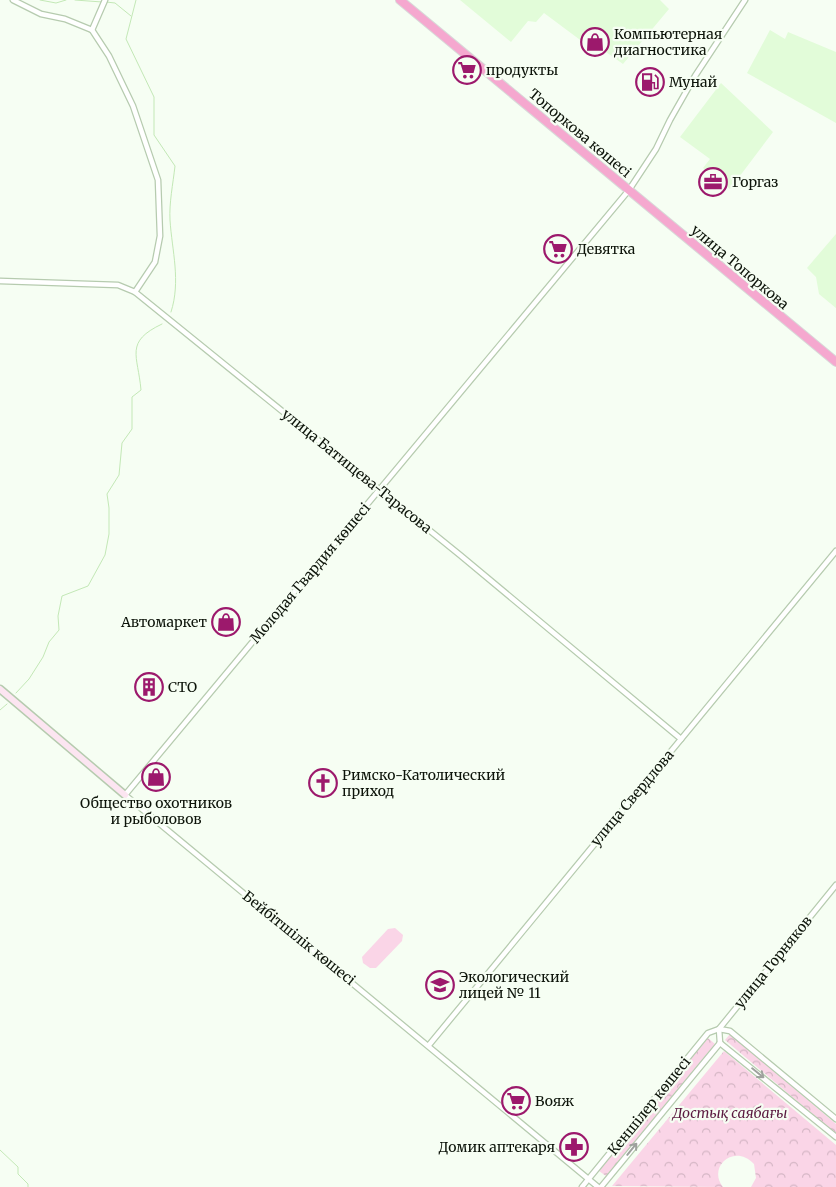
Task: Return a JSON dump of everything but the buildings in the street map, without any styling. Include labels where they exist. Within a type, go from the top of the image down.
[{"type":"highway","name":"Топоркова көшесі","points":[[400,0],[629,190]]},
{"type":"highway","name":"улица Топоркова","points":[[629,190],[836,362]]},
{"type":"street","points":[[13,0],[41,14],[65,19],[92,30],[109,56],[133,106],[158,180],[159,248],[155,262],[135,292]]},
{"type":"street","points":[[92,30],[105,0]]},
{"type":"street","name":"Молодая Гвардия көшесі","points":[[125,795],[629,190],[656,149],[695,76],[745,0]]},
{"type":"street","name":"улица Батищева-Тарасова","points":[[0,281],[118,285],[135,292],[681,739]]},
{"type":"street","name":"улица Свердлова","points":[[429,1045],[836,551]]},
{"type":"street","name":"Бейбітшілік көшесі","points":[[0,689],[125,795],[600,1187]]},
{"type":"street","name":"улица Горняков","points":[[719,1029],[836,885]]},
{"type":"street","points":[[836,1119],[730,1031],[719,1029],[720,1042],[836,1137]]},
{"type":"street","name":"Кеншілер көшесі","points":[[582,1187],[708,1033],[719,1029]]},
{"type":"street","name":"Кеншілер көшесі","points":[[600,1187],[720,1042]]},
{"type":"shaded area","points":[[460,0],[660,0],[669,9],[623,64],[603,50],[599,54],[544,13],[536,22],[528,21],[511,42]]},
{"type":"shaded area","points":[[770,30],[785,39],[788,32],[836,52],[836,123],[747,73]]},
{"type":"shaded area","points":[[721,83],[773,132],[730,189],[703,168],[710,159],[680,137]]},
{"type":"shaded area","points":[[836,234],[836,308],[819,294],[816,277],[807,268]]},
{"type":"green space","points":[[395,928],[403,935],[402,941],[376,968],[370,968],[363,963],[362,957],[388,929]]},
{"type":"green space","points":[[730,1034],[836,1124],[836,1134],[725,1040]]},
{"type":"green space","points":[[708,1038],[715,1044],[606,1176],[599,1171]]},
{"type":"green space","name":"Достық саябағы","points":[[724,1051],[836,1145],[836,1187],[751,1187],[756,1178],[754,1164],[746,1158],[738,1156],[725,1160],[721,1165],[718,1172],[723,1187],[612,1186]]},
{"type":"waterway","points":[[40,0],[56,3],[66,0]]},
{"type":"waterway","points":[[75,0],[102,2]]},
{"type":"waterway","points":[[136,0],[126,39],[154,97],[154,135],[175,166],[170,214],[176,277],[171,312]]},
{"type":"waterway","points":[[106,2],[115,3],[131,16]]},
{"type":"waterway","points":[[16,693],[29,679],[43,657],[49,642],[59,630],[58,616],[62,596],[88,586],[105,555],[109,534],[107,494],[119,475],[122,443],[132,429],[132,397],[141,390],[136,351],[142,337],[162,324]]},
{"type":"waterway","points":[[0,710],[7,704]]},
{"type":"waterway","points":[[0,1150],[18,1167],[18,1174],[28,1184],[28,1187]]},
{"type":"place","name":"Компьютерная диагностика","points":[[595,42]]},
{"type":"place","name":"продукты","points":[[467,70]]},
{"type":"place","name":"Мунай","points":[[650,82]]},
{"type":"place","name":"Горгаз","points":[[713,182]]},
{"type":"place","name":"Девятка","points":[[558,249]]},
{"type":"place","name":"Автомаркет","points":[[226,622]]},
{"type":"place","name":"СТО","points":[[149,687]]},
{"type":"place","name":"Общество охотников и рыболовов","points":[[156,777]]},
{"type":"place","name":"Римско-Католический приход","points":[[323,783]]},
{"type":"place","name":"Экологический лицей № 11","points":[[440,985]]},
{"type":"place","name":"Вояж","points":[[516,1101]]},
{"type":"place","name":"Домик аптекаря","points":[[574,1147]]}]
